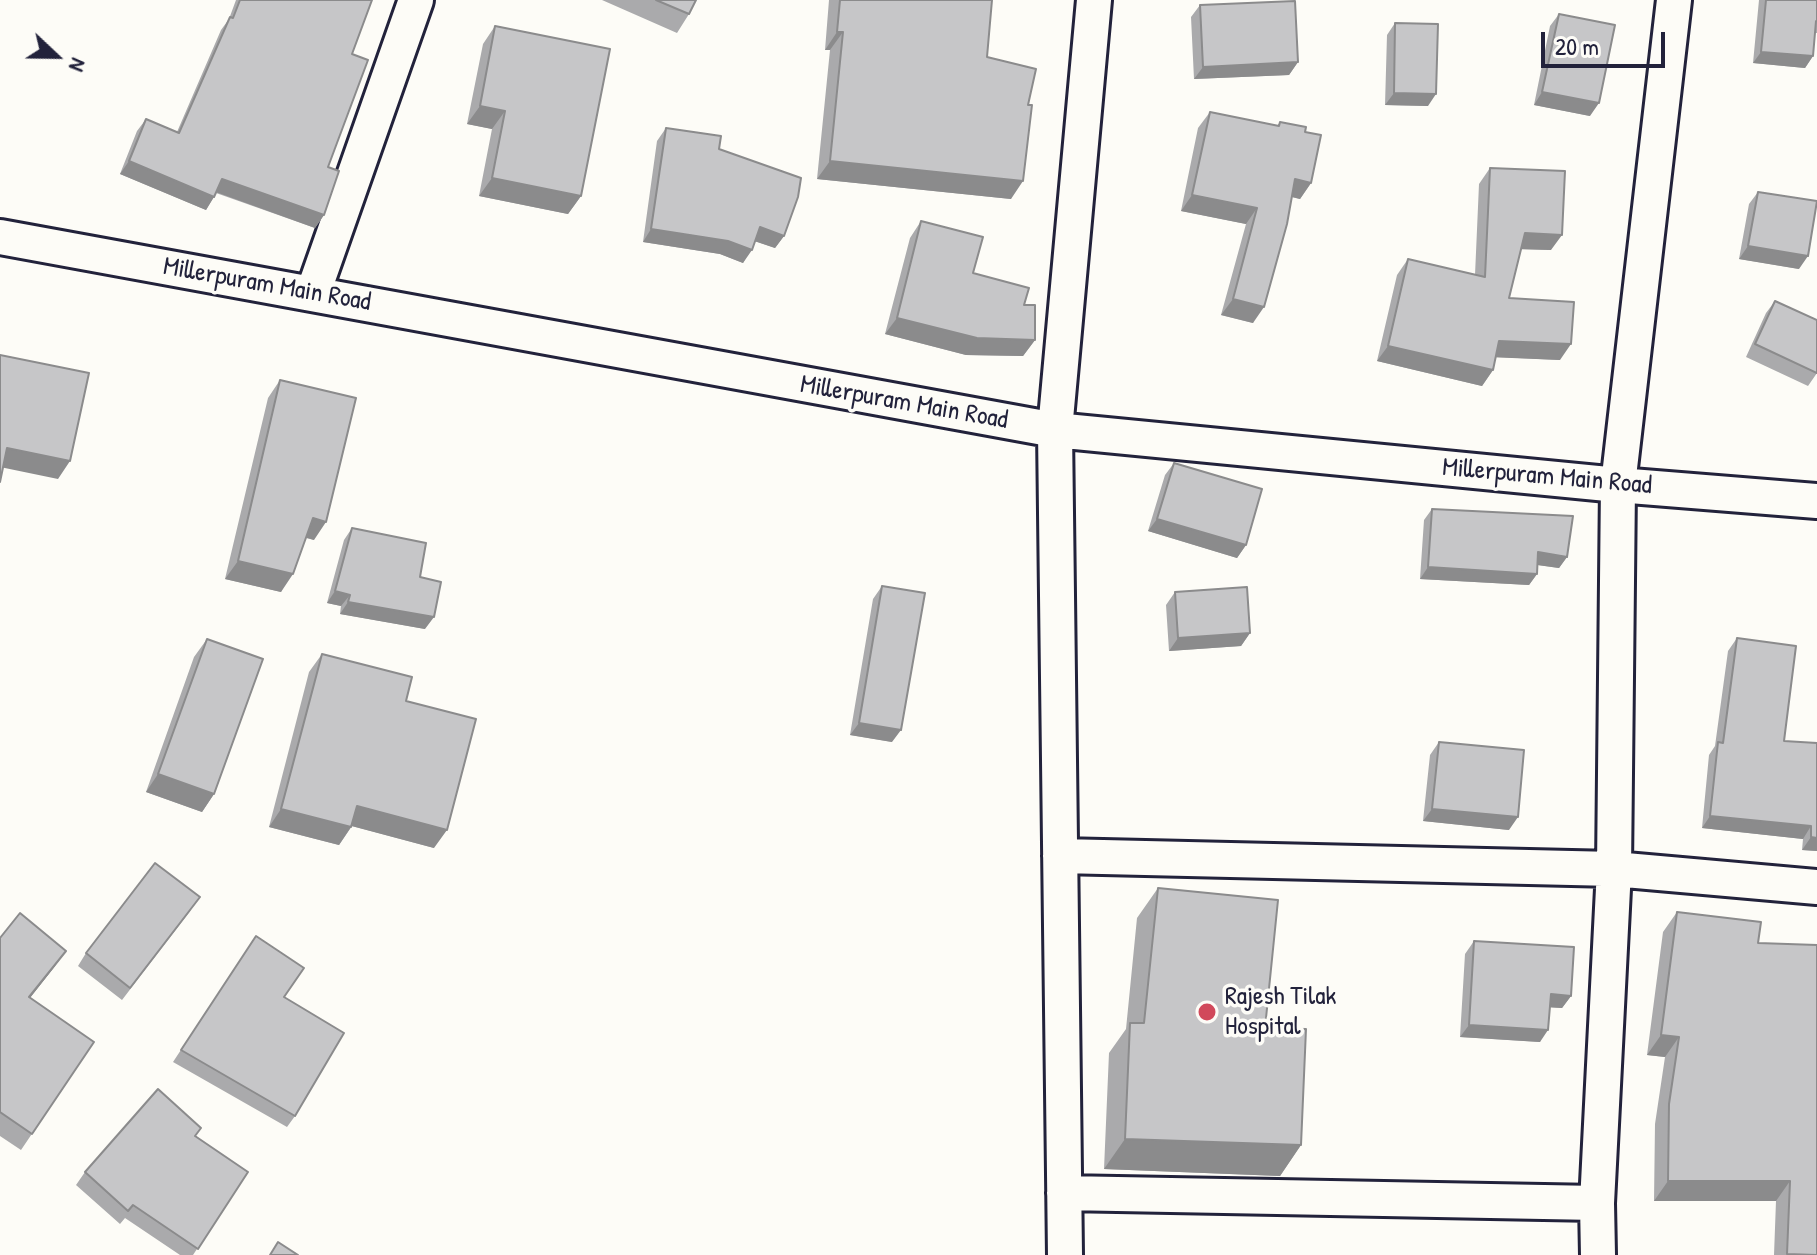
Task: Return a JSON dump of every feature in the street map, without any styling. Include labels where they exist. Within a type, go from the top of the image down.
[{"type":"street","points":[[313,293],[416,0]]},
{"type":"street","points":[[1065,1255],[1055,430],[1094,0]]},
{"type":"street","points":[[1598,1255],[1597,1203],[1614,869],[1618,485],[1674,0]]},
{"type":"street","name":"Millerpuram Main Road","points":[[0,237],[1055,430],[1618,485],[1817,501]]},
{"type":"street","points":[[1060,856],[1614,869],[1817,887]]},
{"type":"street","points":[[1064,1193],[1597,1203]]},
{"type":"building","points":[[240,0],[372,0],[352,54],[368,60],[328,167],[339,171],[324,215],[222,179],[214,197],[129,161],[146,119],[179,133]]},
{"type":"building","points":[[656,0],[696,0],[689,14]]},
{"type":"building","points":[[840,0],[992,0],[987,57],[1036,69],[1028,105],[1032,105],[1023,181],[830,161],[843,32],[837,32]]},
{"type":"building","points":[[1766,0],[1817,0],[1813,56],[1761,52]]},
{"type":"building","points":[[1295,1],[1298,62],[1203,67],[1200,5]]},
{"type":"building","points":[[1559,14],[1615,25],[1599,103],[1542,92]]},
{"type":"building","points":[[1395,23],[1438,24],[1436,94],[1394,93]]},
{"type":"building","points":[[495,26],[610,49],[581,196],[492,178],[505,111],[480,106]]},
{"type":"building","points":[[1210,112],[1279,126],[1280,122],[1306,127],[1305,132],[1321,135],[1311,183],[1295,179],[1287,224],[1264,307],[1233,299],[1257,208],[1192,195]]},
{"type":"building","points":[[666,128],[721,136],[719,149],[801,178],[798,197],[784,236],[760,227],[752,250],[728,241],[651,229]]},
{"type":"building","points":[[1490,168],[1565,171],[1562,235],[1525,233],[1509,298],[1574,302],[1571,344],[1499,341],[1493,370],[1388,346],[1408,259],[1485,277]]},
{"type":"building","points":[[1758,192],[1817,201],[1808,256],[1748,246]]},
{"type":"building","points":[[921,221],[983,237],[973,273],[1029,288],[1024,305],[1035,305],[1035,340],[977,338],[897,318]]},
{"type":"building","points":[[1775,301],[1817,320],[1817,373],[1755,344]]},
{"type":"building","points":[[0,355],[89,373],[70,461],[7,448],[0,482]]},
{"type":"building","points":[[280,380],[356,398],[326,522],[313,518],[293,574],[238,561]]},
{"type":"building","points":[[1174,463],[1262,489],[1246,545],[1157,519]]},
{"type":"building","points":[[1432,509],[1573,516],[1567,557],[1538,552],[1537,574],[1428,567]]},
{"type":"building","points":[[352,528],[426,543],[420,577],[441,582],[434,617],[348,602],[350,595],[335,591]]},
{"type":"building","points":[[882,586],[925,593],[901,730],[859,723]]},
{"type":"building","points":[[1247,587],[1250,633],[1178,638],[1175,592]]},
{"type":"building","points":[[1737,638],[1796,646],[1784,741],[1817,743],[1817,838],[1811,837],[1811,826],[1710,816],[1718,742],[1723,743]]},
{"type":"building","points":[[207,639],[263,659],[214,794],[158,774]]},
{"type":"building","points":[[322,654],[412,677],[406,701],[476,719],[447,830],[357,806],[351,827],[281,809]]},
{"type":"building","points":[[1439,742],[1524,750],[1518,817],[1432,809]]},
{"type":"building","points":[[155,863],[200,897],[130,988],[86,953]]},
{"type":"building","points":[[1158,888],[1278,900],[1265,1028],[1306,1029],[1301,1145],[1125,1139],[1130,1023],[1144,1023]]},
{"type":"building","points":[[1677,912],[1761,922],[1758,943],[1817,945],[1817,1255],[1787,1254],[1790,1181],[1668,1181],[1669,1104],[1679,1037],[1661,1035]]},
{"type":"building","points":[[20,913],[66,951],[29,997],[94,1042],[32,1134],[0,1112],[0,938]]},
{"type":"building","points":[[256,936],[304,968],[284,997],[344,1033],[295,1116],[181,1050]]},
{"type":"building","points":[[1474,941],[1574,947],[1571,996],[1551,994],[1548,1030],[1469,1025]]},
{"type":"building","points":[[158,1089],[201,1128],[195,1136],[248,1172],[198,1249],[133,1205],[128,1211],[85,1172]]},
{"type":"building","points":[[278,1242],[298,1255],[270,1255]]},
{"type":"place","name":"Rajesh Tilak Hospital","points":[[1207,1012]]}]
